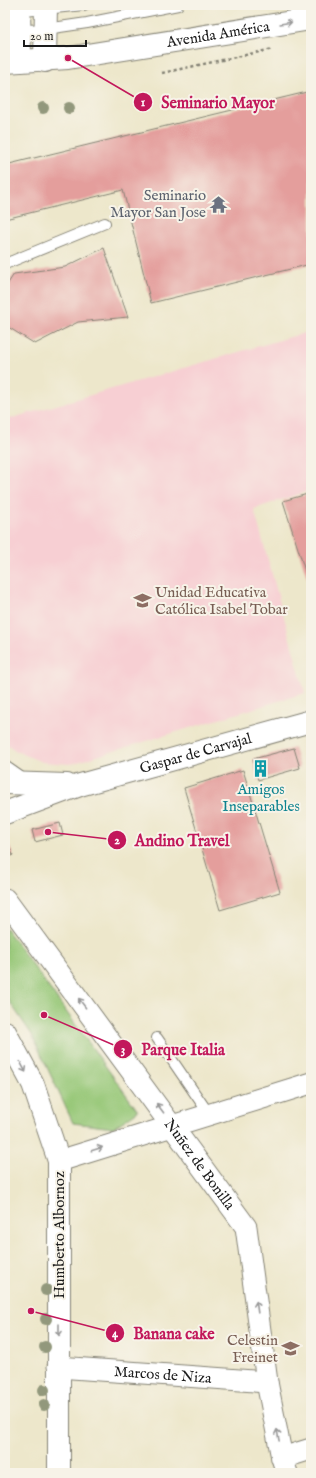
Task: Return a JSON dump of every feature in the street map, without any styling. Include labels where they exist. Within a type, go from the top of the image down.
[{"type":"street","points":[[45,61],[46,15]]},
{"type":"street","points":[[12,62],[13,18]]},
{"type":"street","name":"Avenida América","points":[[12,62],[45,61],[311,19]]},
{"type":"street","name":"Gaspar de Carvajal","points":[[5,813],[80,785],[311,721]]},
{"type":"street","name":"Gaspar de Carvajal","points":[[5,783],[80,785]]},
{"type":"street","name":"Nuñez de Bonilla","points":[[5,899],[173,1125],[246,1227],[267,1382],[285,1466]]},
{"type":"street","name":"Humberto Albornoz","points":[[5,1032],[33,1084],[60,1161],[58,1367],[59,1473]]},
{"type":"street","points":[[60,1161],[311,1083]]},
{"type":"street","name":"Marcos de Niza","points":[[58,1367],[267,1382]]},
{"type":"street","points":[[285,1466],[311,1449]]},
{"type":"lane","points":[[13,18],[46,15],[84,5]]},
{"type":"lane","points":[[13,18],[46,15],[95,22],[178,5]]},
{"type":"lane","points":[[5,264],[105,222]]},
{"type":"lane","points":[[5,766],[32,784]]},
{"type":"lane","points":[[157,1038],[209,1114]]},
{"type":"path","points":[[162,73],[274,48]]},
{"type":"shaded area","name":"Unidad Educativa Católica Isabel Tobar","points":[[311,331],[311,490],[254,509],[305,693],[71,764],[42,762],[18,752],[5,743],[5,420]]},
{"type":"green space","points":[[5,927],[138,1111],[113,1128],[73,1123],[32,1035],[5,995]]},
{"type":"building","name":"Seminario Mayor San Jose","points":[[311,91],[311,264],[151,303],[123,190],[5,219],[5,165]]},
{"type":"building","points":[[104,248],[128,317],[78,322],[35,344],[5,325],[5,288],[14,274],[65,267]]},
{"type":"building","points":[[311,493],[311,590],[283,501]]},
{"type":"building","points":[[294,748],[300,768],[258,780],[253,759]]},
{"type":"building","points":[[243,770],[280,892],[220,910],[184,788]]},
{"type":"building","points":[[60,823],[63,835],[35,842],[32,830]]},
{"type":"building","points":[[5,837],[13,855],[5,859]]},
{"type":"place","name":"Seminario Mayor","points":[[68,58]]},
{"type":"place","name":"Seminario Mayor San Jose","points":[[219,204]]},
{"type":"place","name":"Unidad Educativa Católica Isabel Tobar","points":[[142,601]]},
{"type":"place","name":"Amigos Inseparables","points":[[261,768]]},
{"type":"place","name":"Andino Travel","points":[[48,832]]},
{"type":"place","name":"Parque Italia","points":[[44,1015]]},
{"type":"place","name":"Banana cake","points":[[31,1311]]},
{"type":"place","name":"Celestin Freinet","points":[[291,1349]]}]
